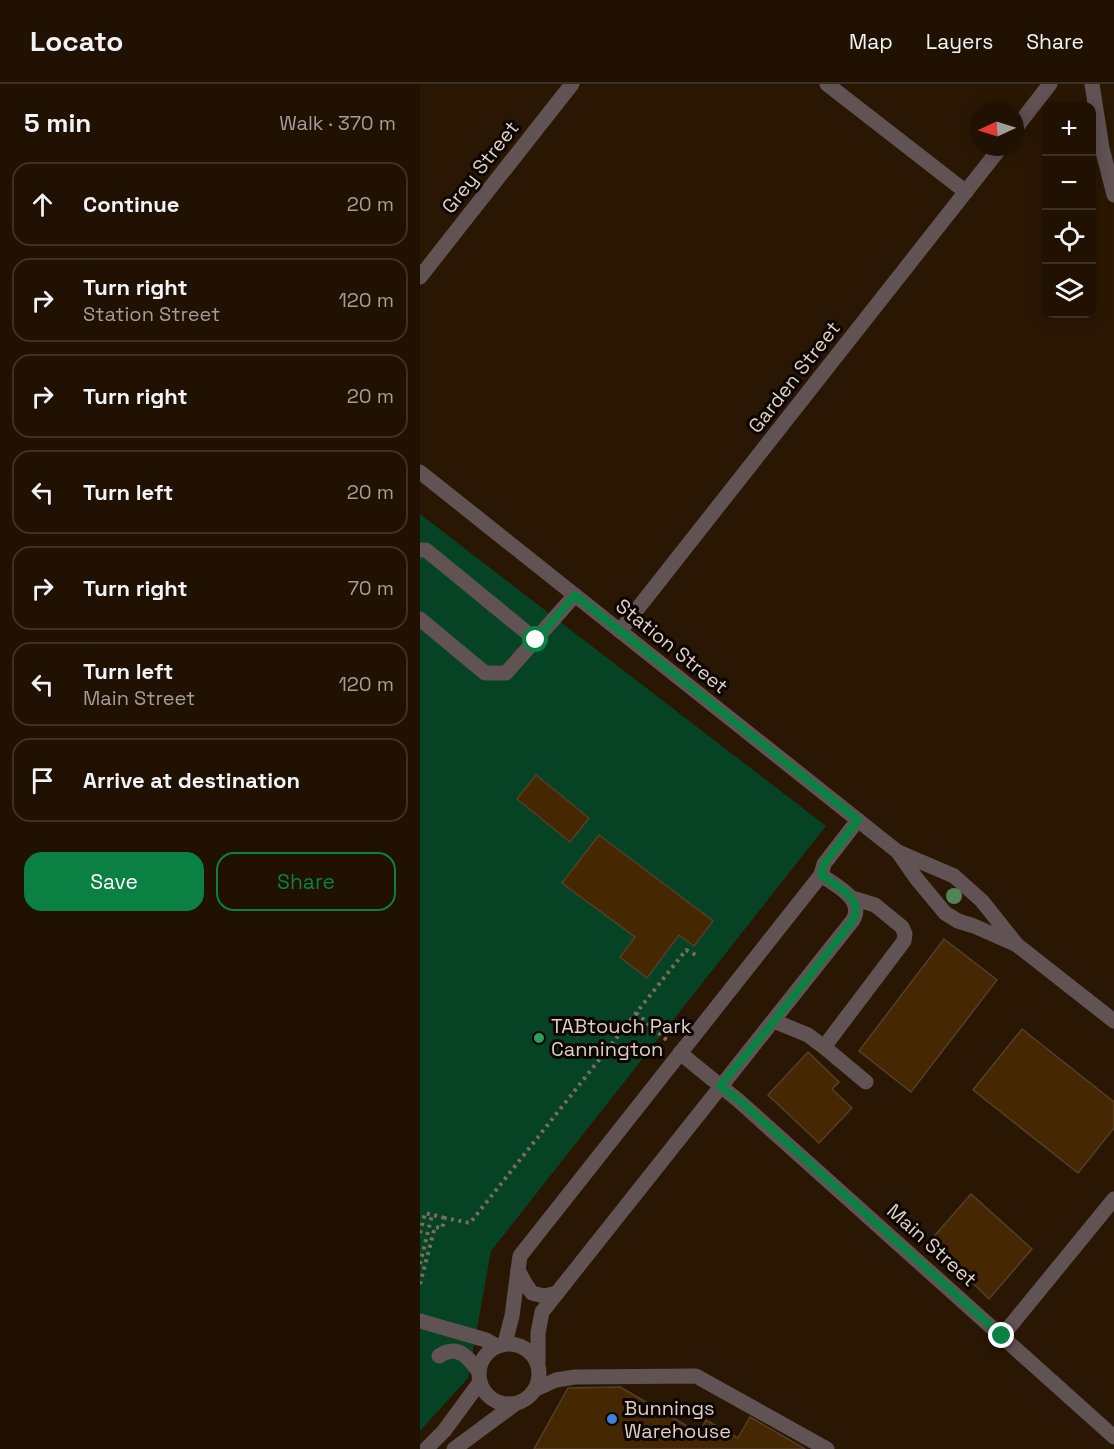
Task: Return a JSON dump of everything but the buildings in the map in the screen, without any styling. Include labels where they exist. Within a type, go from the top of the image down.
[{"type":"street","name":"Grey Street","points":[[420,277],[572,84]]},
{"type":"street","points":[[827,84],[966,192]]},
{"type":"street","points":[[1024,117],[1050,84]]},
{"type":"street","points":[[1092,84],[1101,148],[1114,195]]},
{"type":"street","name":"Garden Street","points":[[620,631],[994,156]]},
{"type":"street","name":"Station Street","points":[[420,472],[898,852],[954,876],[982,901],[1017,945],[1114,1021]]},
{"type":"street","points":[[420,550],[426,550],[536,640]]},
{"type":"street","points":[[420,619],[485,673],[506,673],[575,595]]},
{"type":"street","points":[[501,1345],[512,1316],[520,1256],[821,875],[824,864],[858,820]]},
{"type":"street","name":"Station Street","points":[[898,852],[945,913],[958,921],[1017,945]]},
{"type":"street","points":[[821,875],[852,898],[875,905],[902,927],[905,934],[904,941],[824,1047]]},
{"type":"street","points":[[454,1449],[515,1404],[531,1396],[539,1380],[538,1333],[542,1312],[853,920],[857,907],[852,898]]},
{"type":"street","points":[[774,1021],[808,1035],[866,1082]]},
{"type":"street","name":"Main Street","points":[[680,1053],[740,1101],[1114,1437]]},
{"type":"street","points":[[1002,1336],[1114,1199]]},
{"type":"street","points":[[518,1270],[532,1293],[544,1296],[557,1293]]},
{"type":"street","points":[[420,1321],[501,1345]]},
{"type":"street","points":[[426,1449],[451,1423],[479,1377],[480,1364],[490,1350],[513,1343],[534,1355],[538,1362]]},
{"type":"street","points":[[439,1356],[450,1351],[459,1352],[471,1360],[483,1390],[490,1397],[497,1402],[515,1404]]},
{"type":"street","points":[[536,1389],[556,1380],[575,1377],[696,1376],[827,1449]]},
{"type":"path","points":[[420,1233],[425,1214],[470,1223],[686,950],[698,956]]},
{"type":"path","points":[[636,1013],[680,1053]]},
{"type":"path","points":[[420,1264],[432,1215]]},
{"type":"path","points":[[420,1284],[435,1227],[442,1228],[445,1218]]},
{"type":"green space","name":"TABtouch Park Cannington","points":[[420,514],[826,826],[491,1251],[468,1378],[420,1431]]},
{"type":"place","name":"TABtouch Park Cannington","points":[[539,1038]]},
{"type":"place","name":"Bunnings Warehouse","points":[[612,1419]]},
{"type":"route","points":[[536,640],[575,595],[858,820],[824,864],[821,875],[852,898],[857,907],[857,913],[774,1021],[720,1086],[740,1101],[1002,1336]]}]
